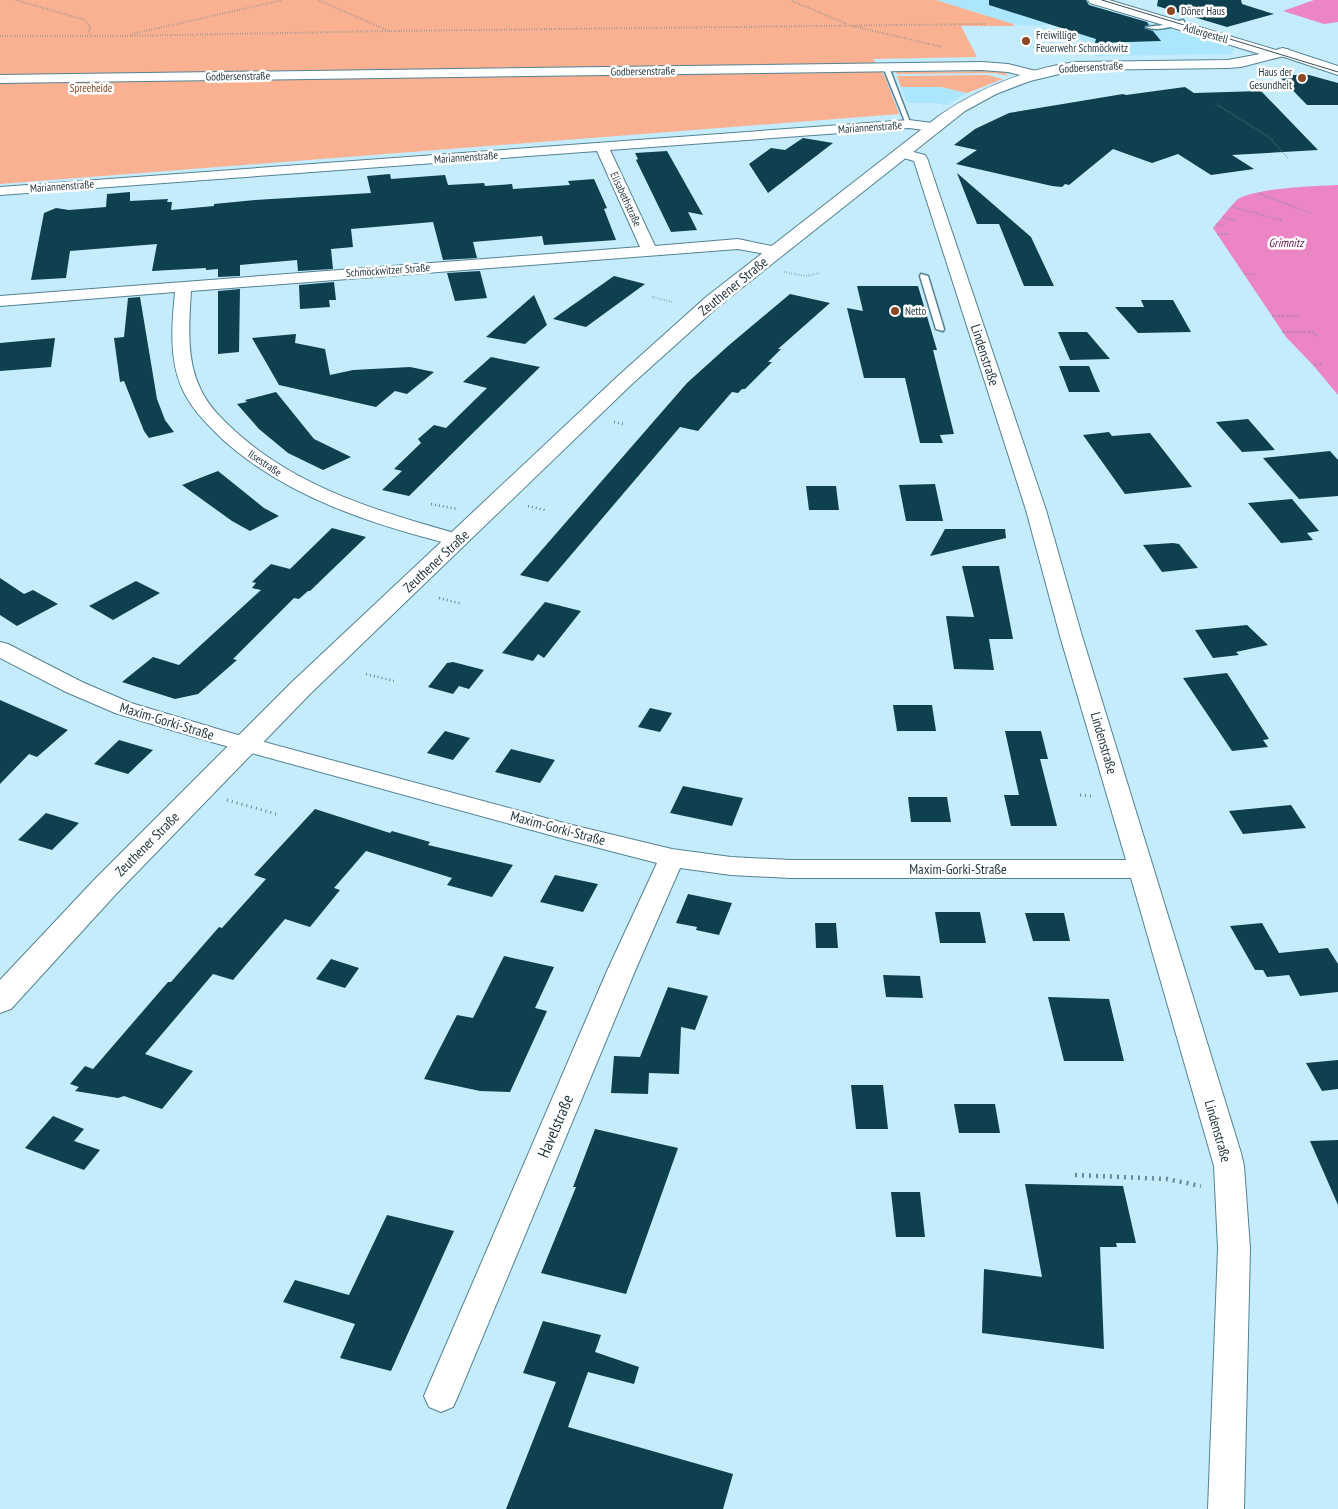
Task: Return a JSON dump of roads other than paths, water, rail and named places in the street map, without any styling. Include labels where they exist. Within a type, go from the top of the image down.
[{"type":"main road","name":"Adlergestell","points":[[1095,0],[1338,71]]},
{"type":"main road","name":"Adlergestell","points":[[1112,0],[1179,23]]},
{"type":"main road","name":"Godbersenstraße","points":[[1032,74],[1076,66],[1241,63],[1280,53]]},
{"type":"main road","points":[[902,153],[958,109],[1032,74]]},
{"type":"main road","name":"Zeuthener Straße","points":[[0,1001],[106,886],[301,688],[667,341],[778,261],[902,153]]},
{"type":"street","name":"Godbersenstraße","points":[[0,79],[982,66],[1008,68],[1032,74]]},
{"type":"street","name":"Mariannenstraße","points":[[0,191],[909,124],[932,128]]},
{"type":"street","name":"Elisabethstraße","points":[[602,147],[649,250]]},
{"type":"street","name":"Lindenstraße","points":[[902,153],[920,158],[1036,510],[1226,1153],[1234,1248],[1226,1509]]},
{"type":"street","name":"Schmöckwitzer Straße","points":[[0,301],[738,244],[778,261]]},
{"type":"street","name":"Ilsestraße","points":[[183,286],[182,323],[185,368],[188,381],[196,399],[228,435],[269,468],[309,490],[362,510],[458,540]]},
{"type":"street","name":"Maxim-Gorki-Straße","points":[[0,649],[74,687],[123,708],[246,744],[672,858],[731,866],[791,868],[1141,869]]},
{"type":"street","name":"Havelstraße","points":[[442,1396],[614,987],[672,858]]},
{"type":"lane","points":[[1149,27],[1164,27],[1179,23]]},
{"type":"lane","points":[[886,67],[909,124]]},
{"type":"lane","points":[[924,276],[940,329]]},
{"type":"water","points":[[1314,0],[1338,0],[1338,22],[1324,24],[1283,11]]},
{"type":"water","name":"Grimnitz","points":[[1338,185],[1338,395],[1286,337],[1213,228],[1238,199],[1246,195],[1286,188]]},
{"type":"tram line","points":[[1102,0],[1338,72]]},
{"type":"place","name":"Döner Haus","points":[[1171,11]]},
{"type":"place","name":"Freiwillige Feuerwehr Schmöckwitz","points":[[1026,41]]},
{"type":"place","name":"Haus der Gesundheit","points":[[1302,78]]},
{"type":"place","name":"Netto","points":[[895,311]]},
{"type":"park label","name":"Spreeheide","points":[[91,88]]}]
